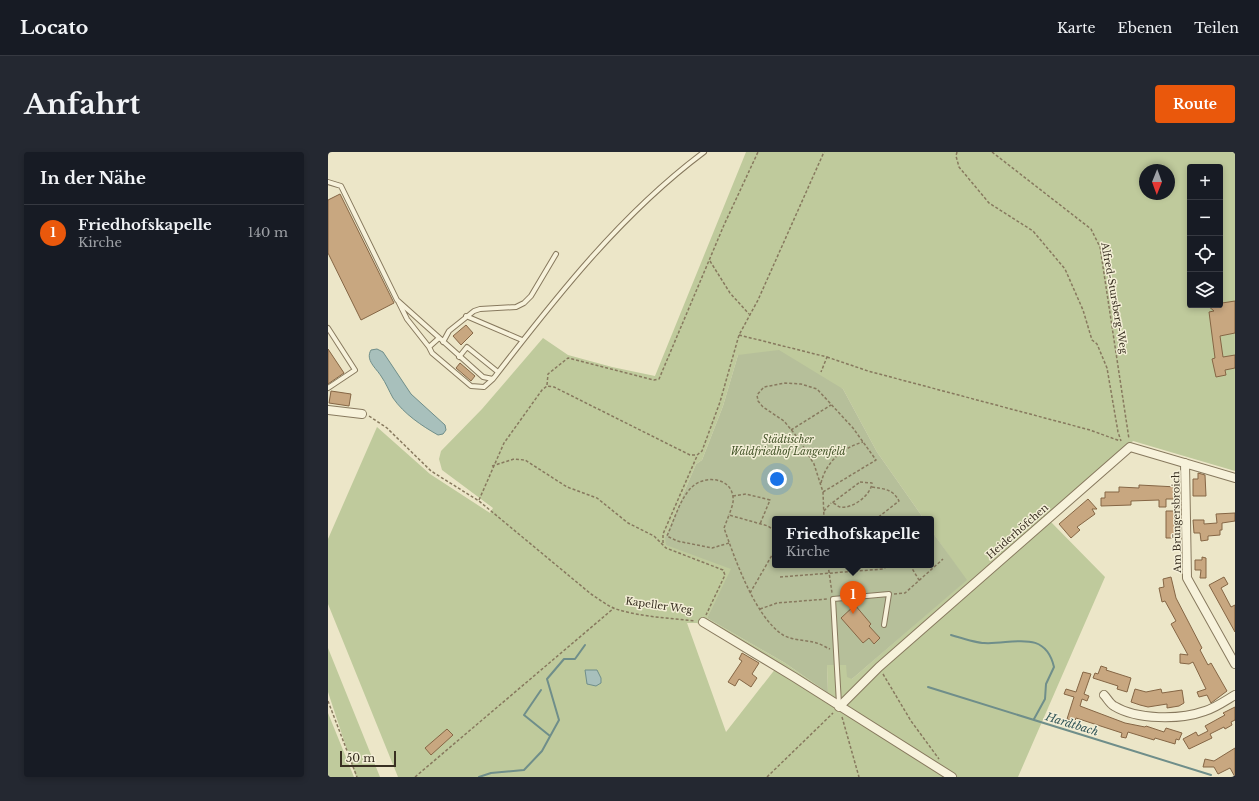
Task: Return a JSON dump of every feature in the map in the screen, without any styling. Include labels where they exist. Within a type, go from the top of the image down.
[{"type":"street","points":[[328,410],[362,414]]},
{"type":"street","points":[[1130,447],[1235,478]]},
{"type":"street","name":"Heiderhöfchen","points":[[839,707],[879,667],[1130,447]]},
{"type":"street","name":"Am Brüngersbroich","points":[[1185,463],[1187,578],[1235,664]]},
{"type":"street","name":"Kapeller Weg","points":[[703,622],[794,677],[839,707],[952,777]]},
{"type":"street","points":[[1104,695],[1113,706],[1129,712],[1171,718],[1207,711],[1235,695]]},
{"type":"lane","points":[[328,182],[341,186],[407,319],[432,353],[471,386],[484,387],[493,379],[559,294],[600,248],[682,168],[704,152]]},
{"type":"lane","points":[[443,342],[449,331],[466,316],[480,309],[516,307],[524,303],[531,296],[556,254]]},
{"type":"lane","points":[[397,300],[483,377],[493,379]]},
{"type":"lane","points":[[466,316],[522,340]]},
{"type":"lane","points":[[328,328],[355,370],[328,388]]},
{"type":"lane","points":[[429,347],[438,338]]},
{"type":"lane","points":[[459,356],[467,347],[498,372]]},
{"type":"lane","points":[[839,707],[833,599],[889,594],[884,625]]},
{"type":"path","points":[[479,501],[492,466],[504,443],[542,390],[547,386],[548,374],[568,358],[654,380],[659,379],[724,225],[758,152]]},
{"type":"path","points":[[663,543],[663,534],[697,455],[702,451],[720,402],[739,335],[787,236],[824,152]]},
{"type":"path","points":[[957,152],[956,156],[959,167],[989,203],[1034,232],[1065,268],[1083,310],[1092,340],[1098,344],[1107,368],[1118,432],[1121,441]]},
{"type":"path","name":"Alfred-Stursberg-Weg","points":[[992,152],[1077,217],[1091,229],[1097,238],[1100,246],[1111,312],[1130,447]]},
{"type":"path","points":[[710,261],[730,293],[750,314]]},
{"type":"path","points":[[739,335],[827,357],[868,370],[1083,428],[1121,441],[1130,447]]},
{"type":"path","points":[[822,372],[827,357]]},
{"type":"path","points":[[823,492],[876,460],[863,442],[817,389],[801,384],[785,383],[764,387],[757,395],[758,401],[791,430],[798,438],[814,464],[823,492],[824,516]]},
{"type":"path","points":[[547,386],[554,387],[690,455],[697,455]]},
{"type":"path","points":[[791,430],[831,405]]},
{"type":"path","name":"Kapeller Weg","points":[[362,414],[370,416],[387,428],[432,471],[479,501],[592,594],[614,608],[650,616],[703,622]]},
{"type":"path","points":[[821,483],[823,475],[838,454],[847,448],[863,442]]},
{"type":"path","points":[[492,466],[503,461],[514,459],[525,460],[567,487],[597,498],[628,523],[663,543],[666,548],[723,570],[725,575],[703,622]]},
{"type":"path","points":[[729,543],[712,548],[677,541],[667,536],[687,492],[699,482],[716,480],[726,483],[731,488],[733,496],[729,515],[724,528],[750,593],[773,626],[783,635],[815,642],[836,651]]},
{"type":"path","points":[[824,511],[832,503],[860,482],[872,483],[870,493],[854,503],[842,507],[832,503]]},
{"type":"path","points":[[872,487],[888,490],[894,493],[899,501],[881,516]]},
{"type":"path","points":[[733,496],[746,494],[770,500],[760,524]]},
{"type":"path","points":[[729,515],[760,524],[772,530]]},
{"type":"path","points":[[750,593],[772,555]]},
{"type":"path","points":[[934,567],[943,559]]},
{"type":"path","points":[[760,609],[777,603],[833,599],[828,568]]},
{"type":"path","points":[[780,577],[884,568]]},
{"type":"path","points":[[912,568],[919,580]]},
{"type":"path","points":[[889,594],[905,593],[933,568]]},
{"type":"path","points":[[415,777],[614,608]]},
{"type":"path","points":[[879,667],[911,721],[943,764]]},
{"type":"path","points":[[328,701],[358,777]]},
{"type":"path","points":[[767,777],[839,707],[859,777]]},
{"type":"green space","points":[[746,152],[1235,152],[1235,471],[1133,441],[1050,521],[1105,577],[1018,777],[398,777],[328,604],[328,539],[377,427],[430,474],[490,513],[493,508],[442,470],[439,459],[441,451],[482,409],[543,338],[568,355],[612,367],[655,376]],"holes":[[[687,623],[697,623],[776,668],[726,732]]]},
{"type":"green space","name":"Städtischer Waldfriedhof Langenfeld","points":[[779,350],[843,389],[877,452],[922,516],[772,516],[772,568],[934,568],[934,534],[967,580],[852,679],[847,677],[846,665],[827,665],[828,693],[785,663],[707,618],[731,569],[666,545],[665,537],[696,464],[702,460],[723,406],[738,355]]},
{"type":"green space","points":[[328,648],[380,777],[356,777],[328,692]]},
{"type":"green space","points":[[328,713],[354,777],[328,777]]},
{"type":"water","points":[[377,349],[383,352],[411,394],[445,425],[446,430],[443,434],[438,435],[426,428],[397,404],[383,379],[370,361],[369,357],[371,350]]},
{"type":"water","points":[[585,670],[597,670],[601,678],[601,683],[596,686],[587,684]]},
{"type":"building","points":[[340,194],[394,303],[361,320],[328,253],[328,200]]},
{"type":"building","points":[[1235,301],[1235,333],[1220,336],[1223,357],[1235,355],[1235,368],[1225,370],[1226,375],[1216,377],[1212,359],[1215,358],[1209,312],[1214,311],[1210,308],[1223,308],[1223,303]]},
{"type":"building","points":[[466,325],[473,333],[461,345],[453,336]]},
{"type":"building","points":[[328,349],[344,373],[328,384]]},
{"type":"building","points":[[460,363],[475,376],[471,381],[456,368]]},
{"type":"building","points":[[331,391],[351,394],[349,406],[329,403]]},
{"type":"building","points":[[1198,473],[1205,475],[1206,496],[1193,496],[1193,479],[1198,479]]},
{"type":"building","points":[[1139,485],[1177,487],[1177,499],[1166,499],[1166,507],[1159,507],[1159,500],[1131,501],[1131,505],[1101,506],[1101,498],[1105,498],[1105,492],[1119,492],[1119,487],[1139,488]]},
{"type":"building","points":[[1088,499],[1097,509],[1092,509],[1095,514],[1077,527],[1080,530],[1071,538],[1059,524]]},
{"type":"building","points":[[1166,511],[1177,511],[1178,538],[1166,538]]},
{"type":"building","points":[[1235,513],[1235,521],[1222,523],[1220,535],[1208,536],[1208,540],[1201,541],[1200,533],[1194,533],[1193,520],[1204,520],[1204,524],[1217,523],[1216,514]]},
{"type":"building","points":[[1202,557],[1206,558],[1206,578],[1200,578],[1201,570],[1195,570],[1195,560],[1202,560]]},
{"type":"building","points":[[1171,577],[1176,598],[1202,648],[1200,650],[1208,665],[1211,663],[1227,691],[1211,703],[1207,695],[1199,697],[1197,692],[1206,689],[1193,662],[1189,664],[1180,663],[1180,654],[1188,655],[1171,624],[1176,621],[1165,601],[1162,602],[1159,588],[1164,587],[1163,579]]},
{"type":"building","points":[[1224,577],[1228,584],[1221,588],[1231,607],[1235,605],[1235,632],[1209,585]]},
{"type":"building","points":[[855,605],[871,624],[869,626],[880,638],[874,644],[869,638],[863,643],[841,618]]},
{"type":"building","points":[[742,653],[759,663],[752,674],[757,678],[751,687],[739,679],[735,686],[728,682],[742,661],[739,659]]},
{"type":"building","points":[[1101,666],[1107,668],[1106,670],[1131,678],[1127,692],[1117,689],[1118,686],[1093,678],[1095,673],[1098,674]]},
{"type":"building","points":[[1083,672],[1091,674],[1084,694],[1089,696],[1087,701],[1082,699],[1080,706],[1125,723],[1146,726],[1164,732],[1166,728],[1182,733],[1179,740],[1176,739],[1175,744],[1155,738],[1154,740],[1128,732],[1126,738],[1121,737],[1122,733],[1076,718],[1075,721],[1067,719],[1074,697],[1064,694],[1066,689],[1076,692]]},
{"type":"building","points":[[1135,689],[1146,692],[1161,689],[1162,693],[1182,690],[1184,703],[1179,706],[1167,708],[1167,704],[1148,707],[1140,705],[1131,702]]},
{"type":"building","points":[[1235,707],[1235,720],[1231,722],[1232,725],[1210,734],[1212,738],[1189,749],[1183,739],[1196,732],[1198,736],[1208,731],[1205,726],[1225,715],[1223,713]]},
{"type":"building","points":[[447,729],[453,735],[431,755],[425,748]]},
{"type":"building","points":[[1235,748],[1235,777],[1230,768],[1218,774],[1214,767],[1203,767],[1205,759],[1214,761]]},
{"type":"waterway","points":[[951,635],[981,643],[1026,641],[1043,647],[1050,655],[1054,667],[1046,684],[1045,699],[1034,719]]},
{"type":"waterway","points":[[479,777],[491,773],[524,770],[542,751],[559,720],[547,679],[564,659],[575,659],[585,645]]},
{"type":"waterway","name":"Hardtbach","points":[[928,687],[1211,775]]},
{"type":"waterway","points":[[541,690],[524,715],[550,736]]},
{"type":"place","name":"Friedhofskapelle","points":[[853,614]]}]
